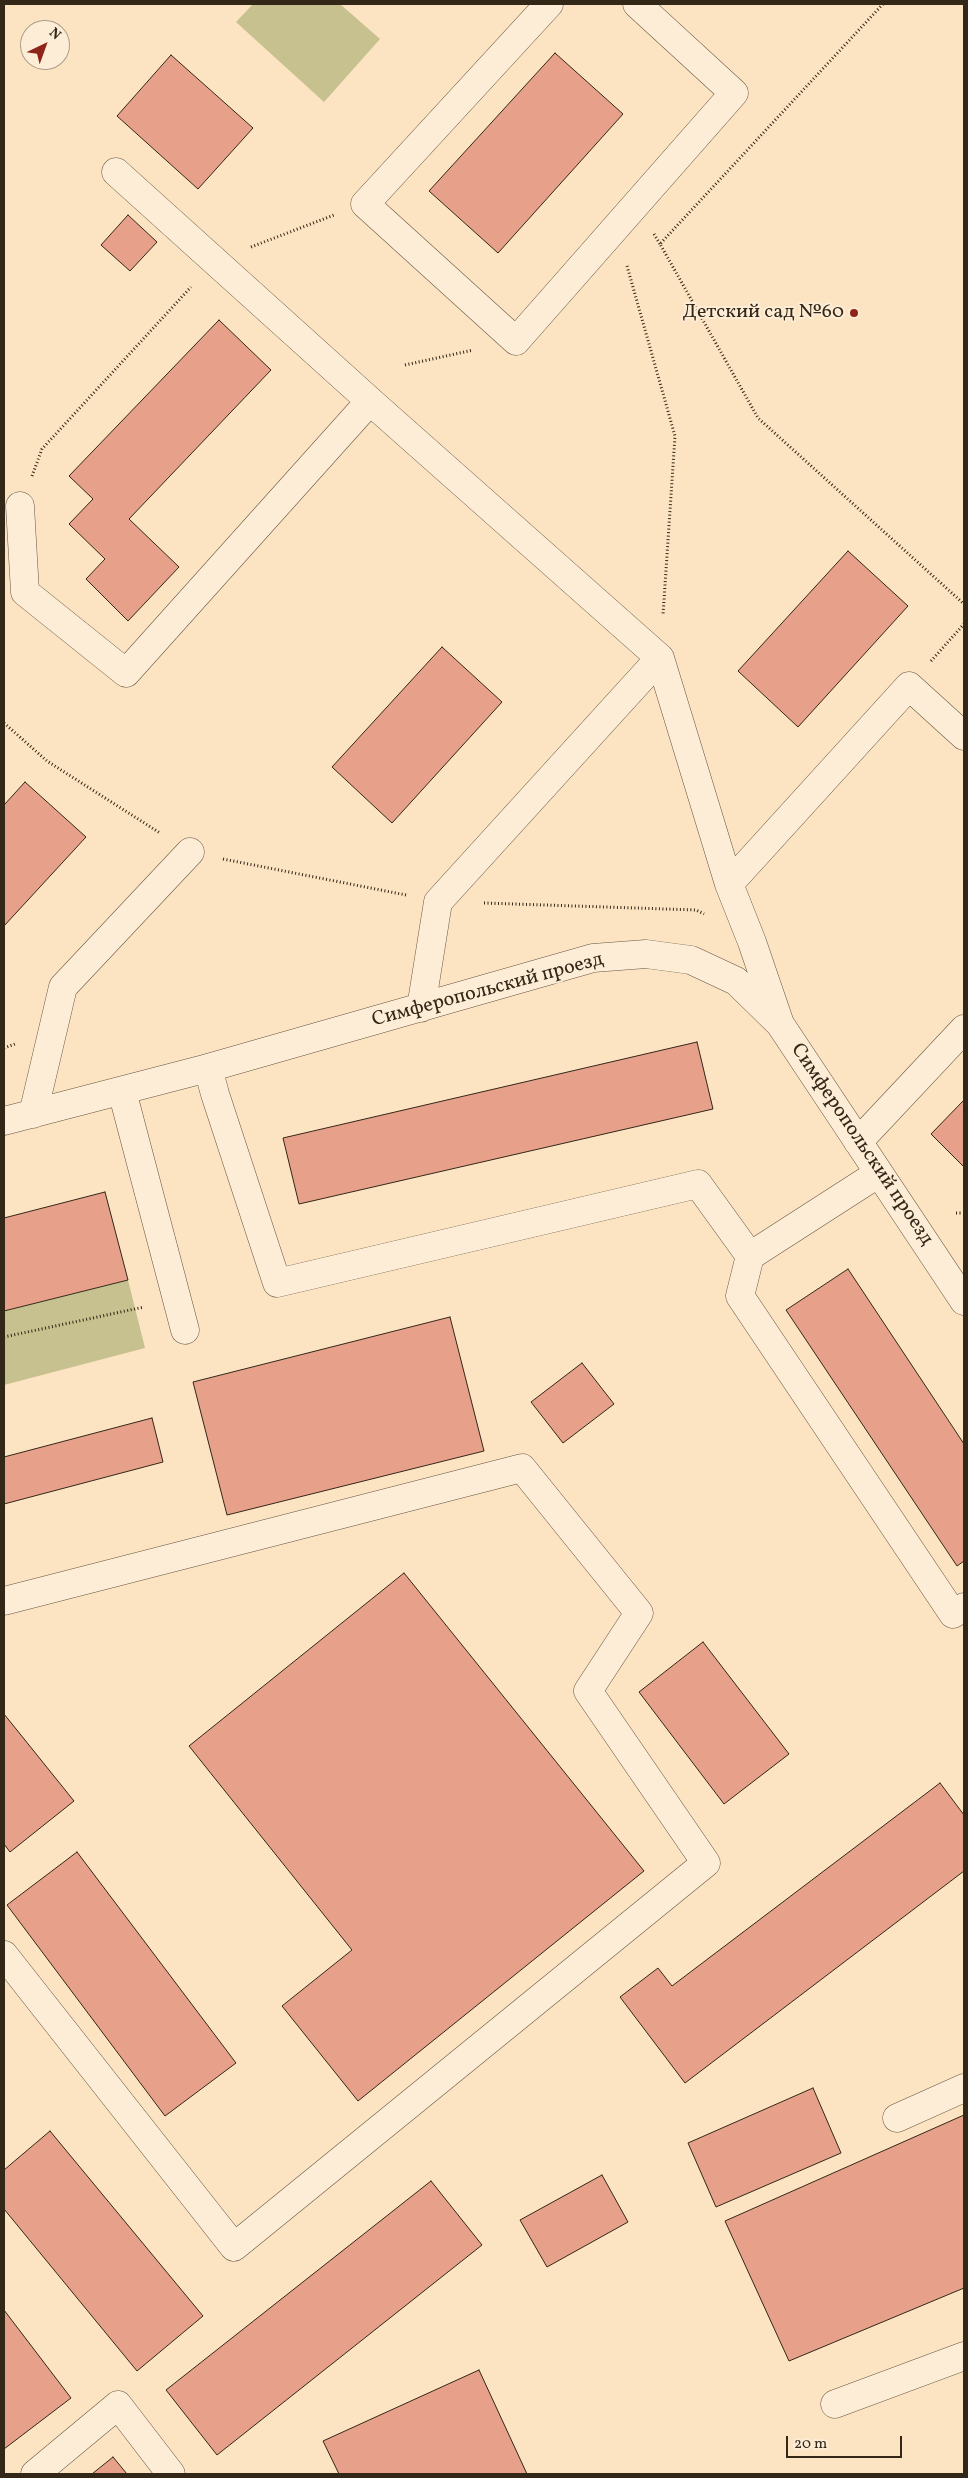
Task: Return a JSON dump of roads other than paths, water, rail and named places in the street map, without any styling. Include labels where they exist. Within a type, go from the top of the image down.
[{"type":"street","points":[[550,4],[365,204],[516,341],[734,93],[637,4]]},
{"type":"street","points":[[116,172],[660,658],[729,884],[752,942],[780,1024]]},
{"type":"street","points":[[20,506],[25,592],[126,673],[370,400]]},
{"type":"street","points":[[421,1008],[438,902],[660,658]]},
{"type":"street","points":[[729,884],[909,686],[964,736]]},
{"type":"street","points":[[33,1114],[64,987],[190,852]]},
{"type":"street","name":"Симферопольский проезд","points":[[4,1121],[208,1068],[593,958],[646,954],[691,960],[736,981],[780,1024],[964,1301]]},
{"type":"street","points":[[858,1142],[964,1029]]},
{"type":"street","points":[[208,1068],[277,1283],[698,1184],[750,1256]]},
{"type":"street","points":[[122,1090],[185,1330]]},
{"type":"street","points":[[879,1173],[750,1256],[740,1296],[953,1614],[964,1607]]},
{"type":"street","points":[[4,1601],[522,1468],[639,1613],[588,1691],[706,1863],[234,2247],[4,1956]]},
{"type":"street","points":[[897,2118],[964,2088]]},
{"type":"street","points":[[835,2404],[964,2356]]},
{"type":"street","points":[[35,2474],[118,2405],[171,2474]]},
{"type":"place","name":"Детский сад №60","points":[[854,313]]}]
